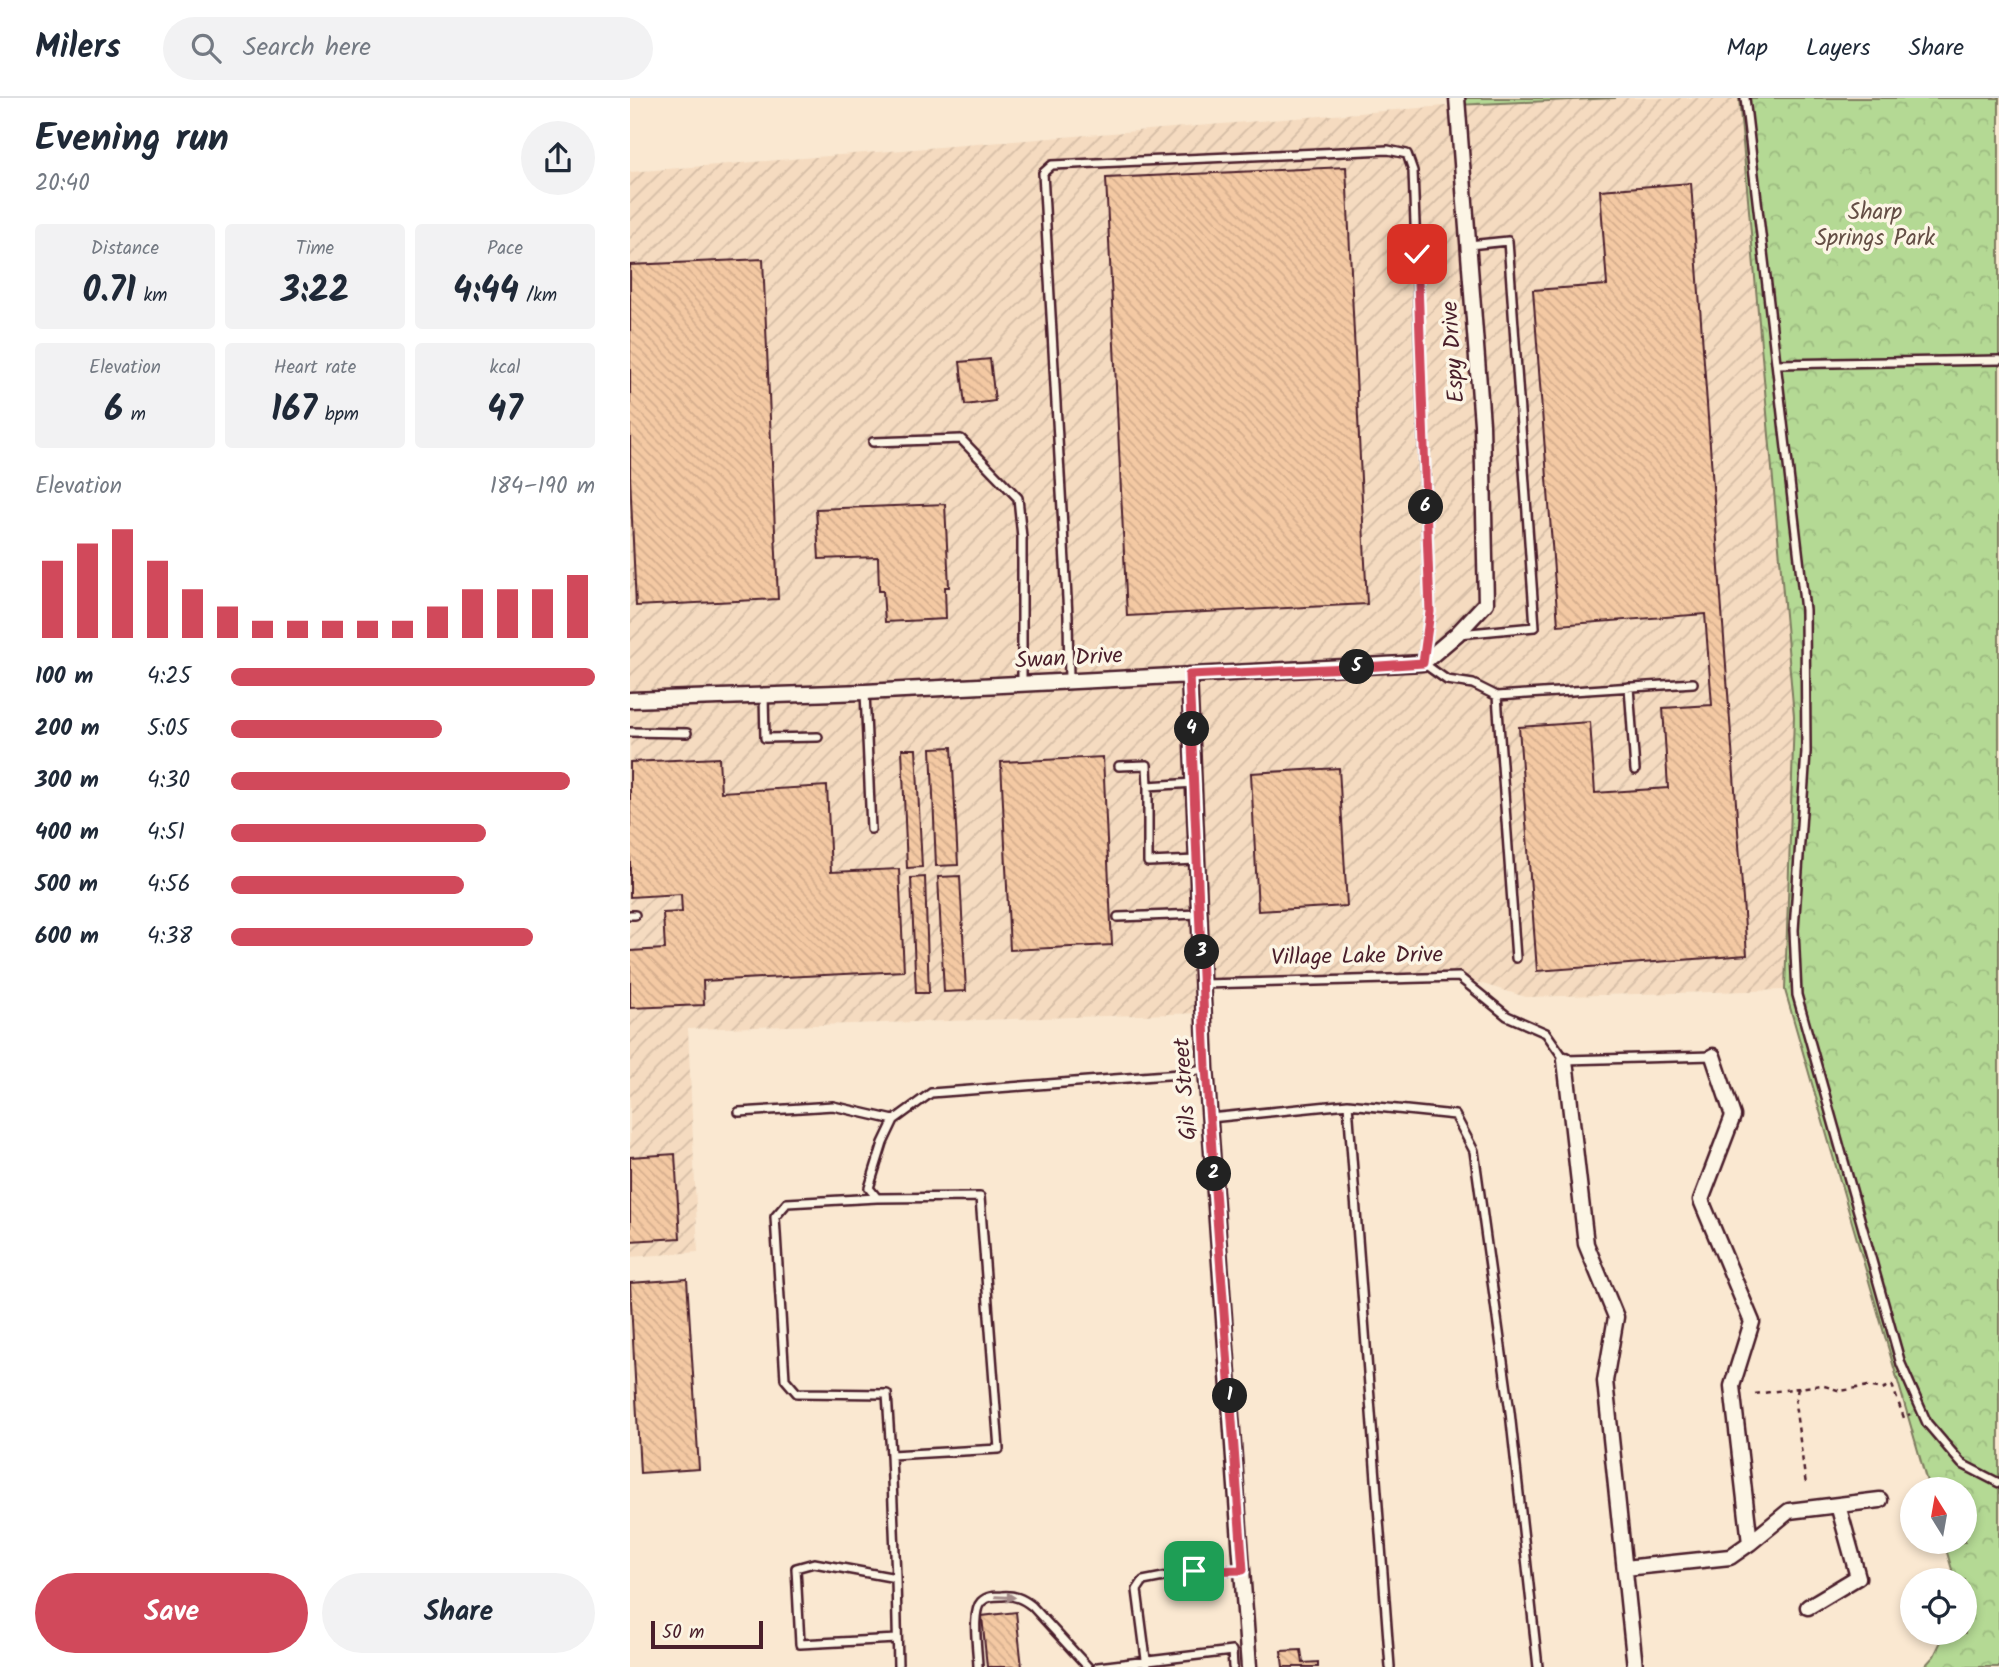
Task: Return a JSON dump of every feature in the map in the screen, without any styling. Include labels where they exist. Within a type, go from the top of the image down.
[{"type":"street","name":"Espy Drive","points":[[1457,98],[1482,424],[1486,603],[1457,634]]},
{"type":"street","points":[[1423,663],[1457,634]]},
{"type":"street","name":"Swan Drive","points":[[630,700],[865,692],[1423,663]]},
{"type":"street","name":"Gils Street","points":[[1189,675],[1206,1068],[1249,1667]]},
{"type":"street","points":[[1713,1056],[1733,1116],[1701,1200],[1752,1322],[1732,1386],[1750,1543]]},
{"type":"street","points":[[1565,1060],[1586,1244],[1616,1317],[1605,1381],[1635,1667]]},
{"type":"street","points":[[1625,1568],[1730,1557],[1789,1511],[1880,1500]]},
{"type":"street","points":[[1808,1606],[1858,1577],[1838,1505]]},
{"type":"lane","points":[[1745,98],[1805,610],[1806,752],[1794,930],[1797,995],[1901,1364],[1927,1423],[1962,1464],[1999,1483]]},
{"type":"lane","points":[[1069,682],[1068,616],[1042,173],[1052,165],[1388,150],[1407,154],[1413,171],[1430,612],[1423,663],[1447,680],[1473,684],[1497,696],[1693,683]]},
{"type":"lane","points":[[1457,634],[1535,627],[1508,241],[1468,245]]},
{"type":"lane","points":[[1776,364],[1999,360]]},
{"type":"lane","points":[[873,442],[961,439],[1018,498],[1022,537],[1023,684]]},
{"type":"lane","points":[[1629,687],[1635,771]]},
{"type":"lane","points":[[865,692],[871,829]]},
{"type":"lane","points":[[764,695],[765,738],[818,737]]},
{"type":"lane","points":[[1497,696],[1516,958]]},
{"type":"lane","points":[[630,732],[687,733]]},
{"type":"lane","points":[[1119,766],[1147,765],[1148,862],[1198,860]]},
{"type":"lane","points":[[1148,786],[1195,783]]},
{"type":"lane","points":[[1118,917],[1200,914]]},
{"type":"lane","name":"Village Lake Drive","points":[[1203,984],[1459,977],[1507,1016],[1546,1033],[1565,1060]]},
{"type":"lane","points":[[1565,1060],[1713,1056]]},
{"type":"lane","points":[[877,1198],[870,1188],[883,1143],[894,1120],[931,1093],[1169,1075],[1206,1068]]},
{"type":"lane","points":[[1348,1104],[1390,1667]]},
{"type":"lane","points":[[1210,1118],[1348,1104],[1455,1115],[1474,1151],[1510,1412],[1538,1667]]},
{"type":"lane","points":[[739,1112],[833,1106],[894,1120]]},
{"type":"lane","points":[[891,1455],[999,1449],[979,1197],[877,1198],[787,1203],[775,1217],[785,1379],[797,1393],[887,1394],[898,1667]]},
{"type":"lane","points":[[896,1578],[814,1563],[796,1568],[800,1644],[897,1639]]},
{"type":"lane","points":[[1147,1664],[1137,1590],[1143,1581],[1194,1571],[1243,1570]]},
{"type":"lane","points":[[978,1667],[975,1613],[979,1603],[990,1597],[1012,1595],[1032,1606],[1088,1667]]},
{"type":"lane","points":[[1097,1667],[1147,1664],[1248,1650]]},
{"type":"lane","points":[[1232,1651],[1233,1667]]},
{"type":"path","points":[[1755,1394],[1821,1385],[1841,1391],[1868,1386],[1882,1389],[1892,1385],[1904,1418],[1920,1408]]},
{"type":"path","points":[[1798,1388],[1795,1404],[1806,1485]]},
{"type":"shaded area","points":[[1616,98],[1739,98],[1794,716],[1785,990],[1526,997],[1459,977],[1203,984],[1204,1013],[688,1029],[698,1252],[630,1257],[630,172],[1457,105]]},
{"type":"green space","points":[[1457,98],[1616,98],[1457,105]]},
{"type":"green space","name":"Sharp Springs Park","points":[[1739,98],[1999,98],[1999,1667],[1924,1667],[1939,1645],[1977,1645],[1977,1568],[1952,1568],[1947,1554],[1978,1554],[1978,1477],[1926,1477],[1785,990],[1794,716]]},
{"type":"building","points":[[1346,167],[1367,604],[1127,616],[1106,178]]},
{"type":"building","points":[[1691,183],[1747,955],[1537,971],[1519,727],[1590,722],[1595,793],[1668,788],[1663,708],[1712,705],[1705,614],[1558,625],[1533,290],[1607,285],[1600,190]]},
{"type":"building","points":[[763,259],[778,599],[636,606],[630,476],[630,265]]},
{"type":"building","points":[[990,359],[995,401],[965,405],[960,362]]},
{"type":"building","points":[[945,504],[949,587],[945,587],[946,619],[885,622],[883,591],[879,591],[878,557],[819,559],[816,509]]},
{"type":"building","points":[[952,747],[958,865],[936,866],[931,748]]},
{"type":"building","points":[[902,749],[916,749],[922,867],[907,868]]},
{"type":"building","points":[[1103,757],[1112,945],[1010,950],[1001,762]]},
{"type":"building","points":[[719,758],[721,792],[827,786],[831,872],[899,869],[904,971],[703,981],[704,1005],[630,1008],[630,951],[665,949],[663,913],[682,912],[681,894],[630,897],[630,762]]},
{"type":"building","points":[[1339,768],[1347,906],[1258,911],[1251,773]]},
{"type":"building","points":[[960,876],[966,991],[944,992],[938,877]]},
{"type":"building","points":[[925,877],[929,993],[916,993],[911,878]]},
{"type":"building","points":[[675,1154],[680,1238],[630,1241],[630,1157]]},
{"type":"building","points":[[687,1279],[699,1469],[640,1473],[630,1283]]},
{"type":"building","points":[[1016,1612],[1022,1667],[987,1667],[982,1616]]},
{"type":"building","points":[[1301,1650],[1303,1663],[1318,1662],[1318,1667],[1283,1667],[1281,1651]]},
{"type":"route","points":[[1194,1571],[1243,1570],[1206,1068],[1189,675],[1423,663],[1430,612],[1417,254]]}]
